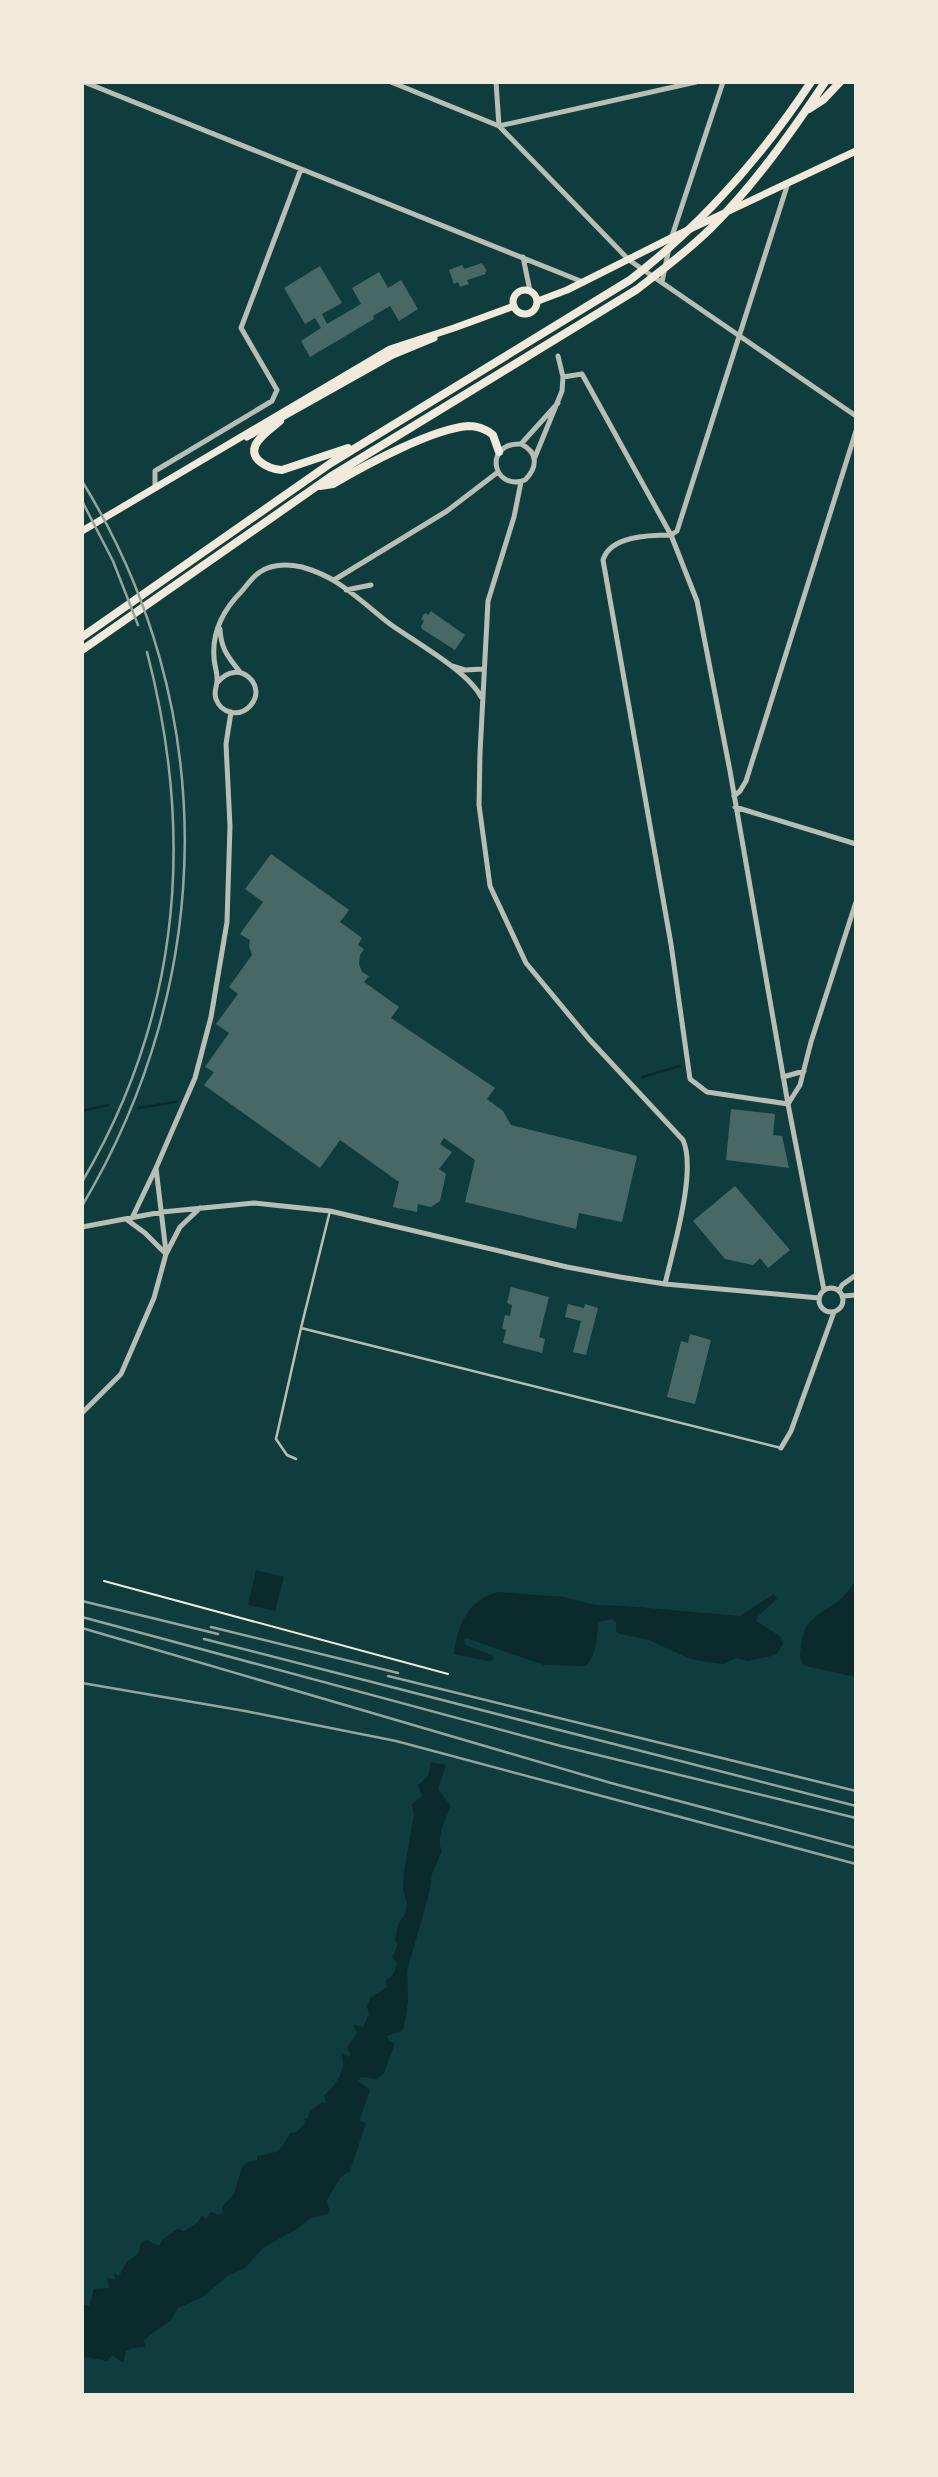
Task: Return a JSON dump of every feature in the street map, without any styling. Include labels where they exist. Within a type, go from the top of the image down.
[{"type":"main road","points":[[82,637],[357,446],[630,280],[669,250],[706,216],[755,158],[811,82]]},
{"type":"main road","points":[[82,650],[317,486],[636,290],[677,259],[712,227],[764,166],[825,82]]},
{"type":"main road","points":[[806,110],[823,100],[840,82]]},
{"type":"main road","points":[[538,301],[856,151]]},
{"type":"main road","points":[[530,291],[538,301],[536,309],[528,314],[517,312],[514,306],[514,298],[518,292],[530,291]]},
{"type":"main road","points":[[82,531],[390,349],[514,306]]},
{"type":"main road","points":[[228,446],[280,421],[393,355],[457,327]]},
{"type":"main road","points":[[280,421],[256,443],[257,458],[262,465],[272,469],[282,470],[357,446]]},
{"type":"main road","points":[[317,486],[333,484],[420,442],[469,426],[480,427],[493,435],[499,452]]},
{"type":"street","points":[[85,82],[583,282]]},
{"type":"street","points":[[391,82],[499,126],[629,260],[856,416]]},
{"type":"street","points":[[496,82],[499,126]]},
{"type":"street","points":[[499,126],[696,82]]},
{"type":"street","points":[[662,282],[671,238],[723,82]]},
{"type":"street","points":[[155,488],[155,471],[272,401],[277,390],[241,328],[301,169]]},
{"type":"street","points":[[788,184],[677,531],[671,535],[617,543],[609,548],[603,560],[671,944],[691,1079],[707,1092],[788,1104]]},
{"type":"street","points":[[523,257],[530,291]]},
{"type":"street","points":[[558,356],[563,377],[558,403],[535,457],[532,471],[521,482],[514,517],[488,601],[479,805],[490,886],[501,915],[526,962],[589,1038],[683,1140],[688,1150],[688,1172],[665,1284]]},
{"type":"street","points":[[563,377],[582,374],[671,535],[697,601],[824,1290]]},
{"type":"street","points":[[520,444],[558,403]]},
{"type":"street","points":[[734,796],[746,781],[856,431]]},
{"type":"street","points":[[521,482],[506,480],[498,472],[496,463],[499,452],[511,444],[520,444],[532,451],[535,457]]},
{"type":"street","points":[[334,580],[447,511],[498,472]]},
{"type":"street","points":[[220,622],[221,645],[226,656],[254,683],[256,696],[245,710],[231,712],[220,706],[216,700],[218,682],[214,639],[220,622],[225,609],[260,572],[281,565],[303,568],[334,580],[474,685],[482,700]]},
{"type":"street","points":[[346,590],[371,585]]},
{"type":"street","points":[[450,666],[465,670],[483,669]]},
{"type":"street","points":[[218,682],[227,673],[240,672]]},
{"type":"street","points":[[129,1218],[156,1168],[195,1078],[211,1017],[227,922],[230,826],[226,744],[231,712]]},
{"type":"street","points":[[735,807],[856,844]]},
{"type":"street","points":[[788,1104],[800,1085],[856,902]]},
{"type":"street","points":[[783,1077],[804,1071]]},
{"type":"street","points":[[156,1168],[166,1254]]},
{"type":"street","points":[[82,1227],[162,1212],[254,1203],[331,1211],[566,1267],[665,1284],[819,1298]]},
{"type":"street","points":[[82,1413],[121,1374],[155,1298],[166,1254],[180,1227],[200,1208]]},
{"type":"street","points":[[129,1218],[166,1254]]},
{"type":"street","points":[[781,1448],[791,1431],[834,1312],[842,1305],[842,1285],[856,1275]]},
{"type":"street","points":[[834,1312],[822,1309],[819,1298],[824,1290],[831,1288],[841,1294],[856,1295]]},
{"type":"lane","points":[[296,1458],[287,1455],[276,1439],[300,1328],[331,1211]]},
{"type":"lane","points":[[300,1328],[781,1448]]},
{"type":"path","points":[[104,1581],[448,1674]]},
{"type":"water","points":[[256,1570],[284,1577],[275,1611],[248,1605]]},
{"type":"water","points":[[856,1580],[856,1677],[805,1666],[800,1654],[806,1628],[842,1598]]},
{"type":"water","points":[[498,1592],[564,1597],[595,1605],[740,1616],[774,1594],[777,1599],[756,1621],[780,1636],[783,1644],[776,1655],[748,1661],[736,1658],[723,1664],[707,1662],[688,1658],[649,1640],[620,1634],[616,1632],[616,1622],[613,1619],[599,1622],[594,1652],[586,1666],[544,1665],[466,1638],[465,1645],[492,1655],[494,1659],[488,1661],[454,1654],[458,1633],[466,1615],[479,1601]]},
{"type":"water","points":[[431,1762],[446,1765],[438,1789],[451,1806],[440,1835],[442,1851],[432,1874],[407,1971],[408,2002],[404,2027],[402,2031],[387,2036],[389,2041],[395,2043],[384,2073],[377,2079],[361,2077],[358,2081],[370,2090],[359,2121],[366,2123],[350,2171],[340,2178],[326,2202],[330,2210],[328,2214],[311,2218],[263,2248],[245,2268],[227,2276],[203,2297],[178,2308],[172,2319],[144,2340],[145,2347],[126,2351],[123,2363],[112,2355],[107,2361],[86,2357],[82,2359],[82,2304],[89,2306],[94,2289],[109,2288],[107,2277],[115,2280],[114,2273],[119,2276],[127,2262],[138,2253],[140,2244],[147,2240],[159,2246],[163,2239],[178,2229],[184,2231],[197,2223],[202,2216],[206,2219],[211,2212],[219,2215],[223,2213],[222,2207],[234,2194],[242,2167],[257,2160],[257,2156],[277,2151],[290,2133],[297,2132],[305,2123],[304,2119],[310,2111],[322,2102],[326,2103],[324,2095],[342,2071],[342,2053],[348,2057],[351,2055],[347,2048],[357,2033],[353,2025],[363,2027],[369,2014],[367,2007],[370,1998],[387,1987],[386,1980],[396,1968],[397,1963],[392,1957],[398,1945],[395,1940],[398,1925],[405,1914],[407,1903],[403,1890],[414,1814],[412,1804],[422,1796],[418,1785],[428,1776]]},
{"type":"building","points":[[482,263],[486,274],[467,280],[469,284],[460,287],[458,282],[454,284],[449,270],[462,265],[464,269]]},
{"type":"building","points":[[320,266],[342,303],[322,314],[327,324],[361,304],[352,288],[379,272],[388,288],[401,280],[418,309],[399,321],[390,306],[373,316],[374,319],[310,357],[301,341],[321,328],[315,318],[305,324],[284,288]]},
{"type":"building","points":[[431,611],[465,635],[455,650],[422,629],[424,621],[421,619],[425,613],[428,615]]},
{"type":"building","points":[[271,854],[349,910],[340,922],[362,938],[358,945],[364,949],[359,964],[362,972],[369,976],[364,982],[399,1007],[391,1018],[495,1088],[487,1099],[503,1111],[511,1125],[637,1156],[622,1222],[579,1213],[576,1229],[465,1202],[475,1160],[444,1138],[440,1144],[452,1152],[439,1169],[446,1174],[440,1201],[431,1207],[418,1204],[417,1212],[393,1207],[399,1182],[340,1140],[320,1168],[204,1085],[214,1072],[205,1067],[229,1033],[216,1024],[238,994],[229,987],[252,955],[250,940],[240,934],[263,902],[245,889]]},
{"type":"building","points":[[731,1109],[775,1114],[773,1135],[782,1136],[789,1168],[726,1160]]},
{"type":"building","points":[[735,1186],[790,1250],[768,1268],[760,1258],[753,1265],[725,1259],[693,1221]]},
{"type":"building","points":[[511,1287],[549,1297],[539,1337],[545,1339],[542,1353],[503,1343],[505,1315],[510,1316],[512,1305],[507,1303]]},
{"type":"building","points":[[568,1304],[584,1308],[585,1304],[598,1308],[586,1355],[573,1352],[581,1321],[565,1317]]},
{"type":"building","points":[[690,1334],[711,1340],[695,1404],[667,1397],[681,1341],[688,1343]]},
{"type":"waterway","points":[[642,1077],[680,1066]]},
{"type":"waterway","points":[[138,1108],[176,1102]]},
{"type":"waterway","points":[[82,1111],[108,1105]]},
{"type":"railway","points":[[82,481],[127,568],[160,658],[179,750],[185,843],[178,936],[158,1029],[126,1119],[82,1206]]},
{"type":"railway","points":[[82,501],[113,561],[138,625]]},
{"type":"railway","points":[[82,1182],[115,1119],[140,1055],[158,990],[169,924],[173,857],[171,789],[162,721],[147,652]]},
{"type":"railway","points":[[82,1601],[218,1634]]},
{"type":"railway","points":[[82,1617],[561,1746],[856,1818]]},
{"type":"railway","points":[[211,1627],[398,1673]]},
{"type":"railway","points":[[82,1628],[611,1783],[856,1848]]},
{"type":"railway","points":[[204,1639],[856,1806]]},
{"type":"railway","points":[[388,1676],[856,1791]]},
{"type":"railway","points":[[82,1683],[396,1741],[856,1864]]}]
